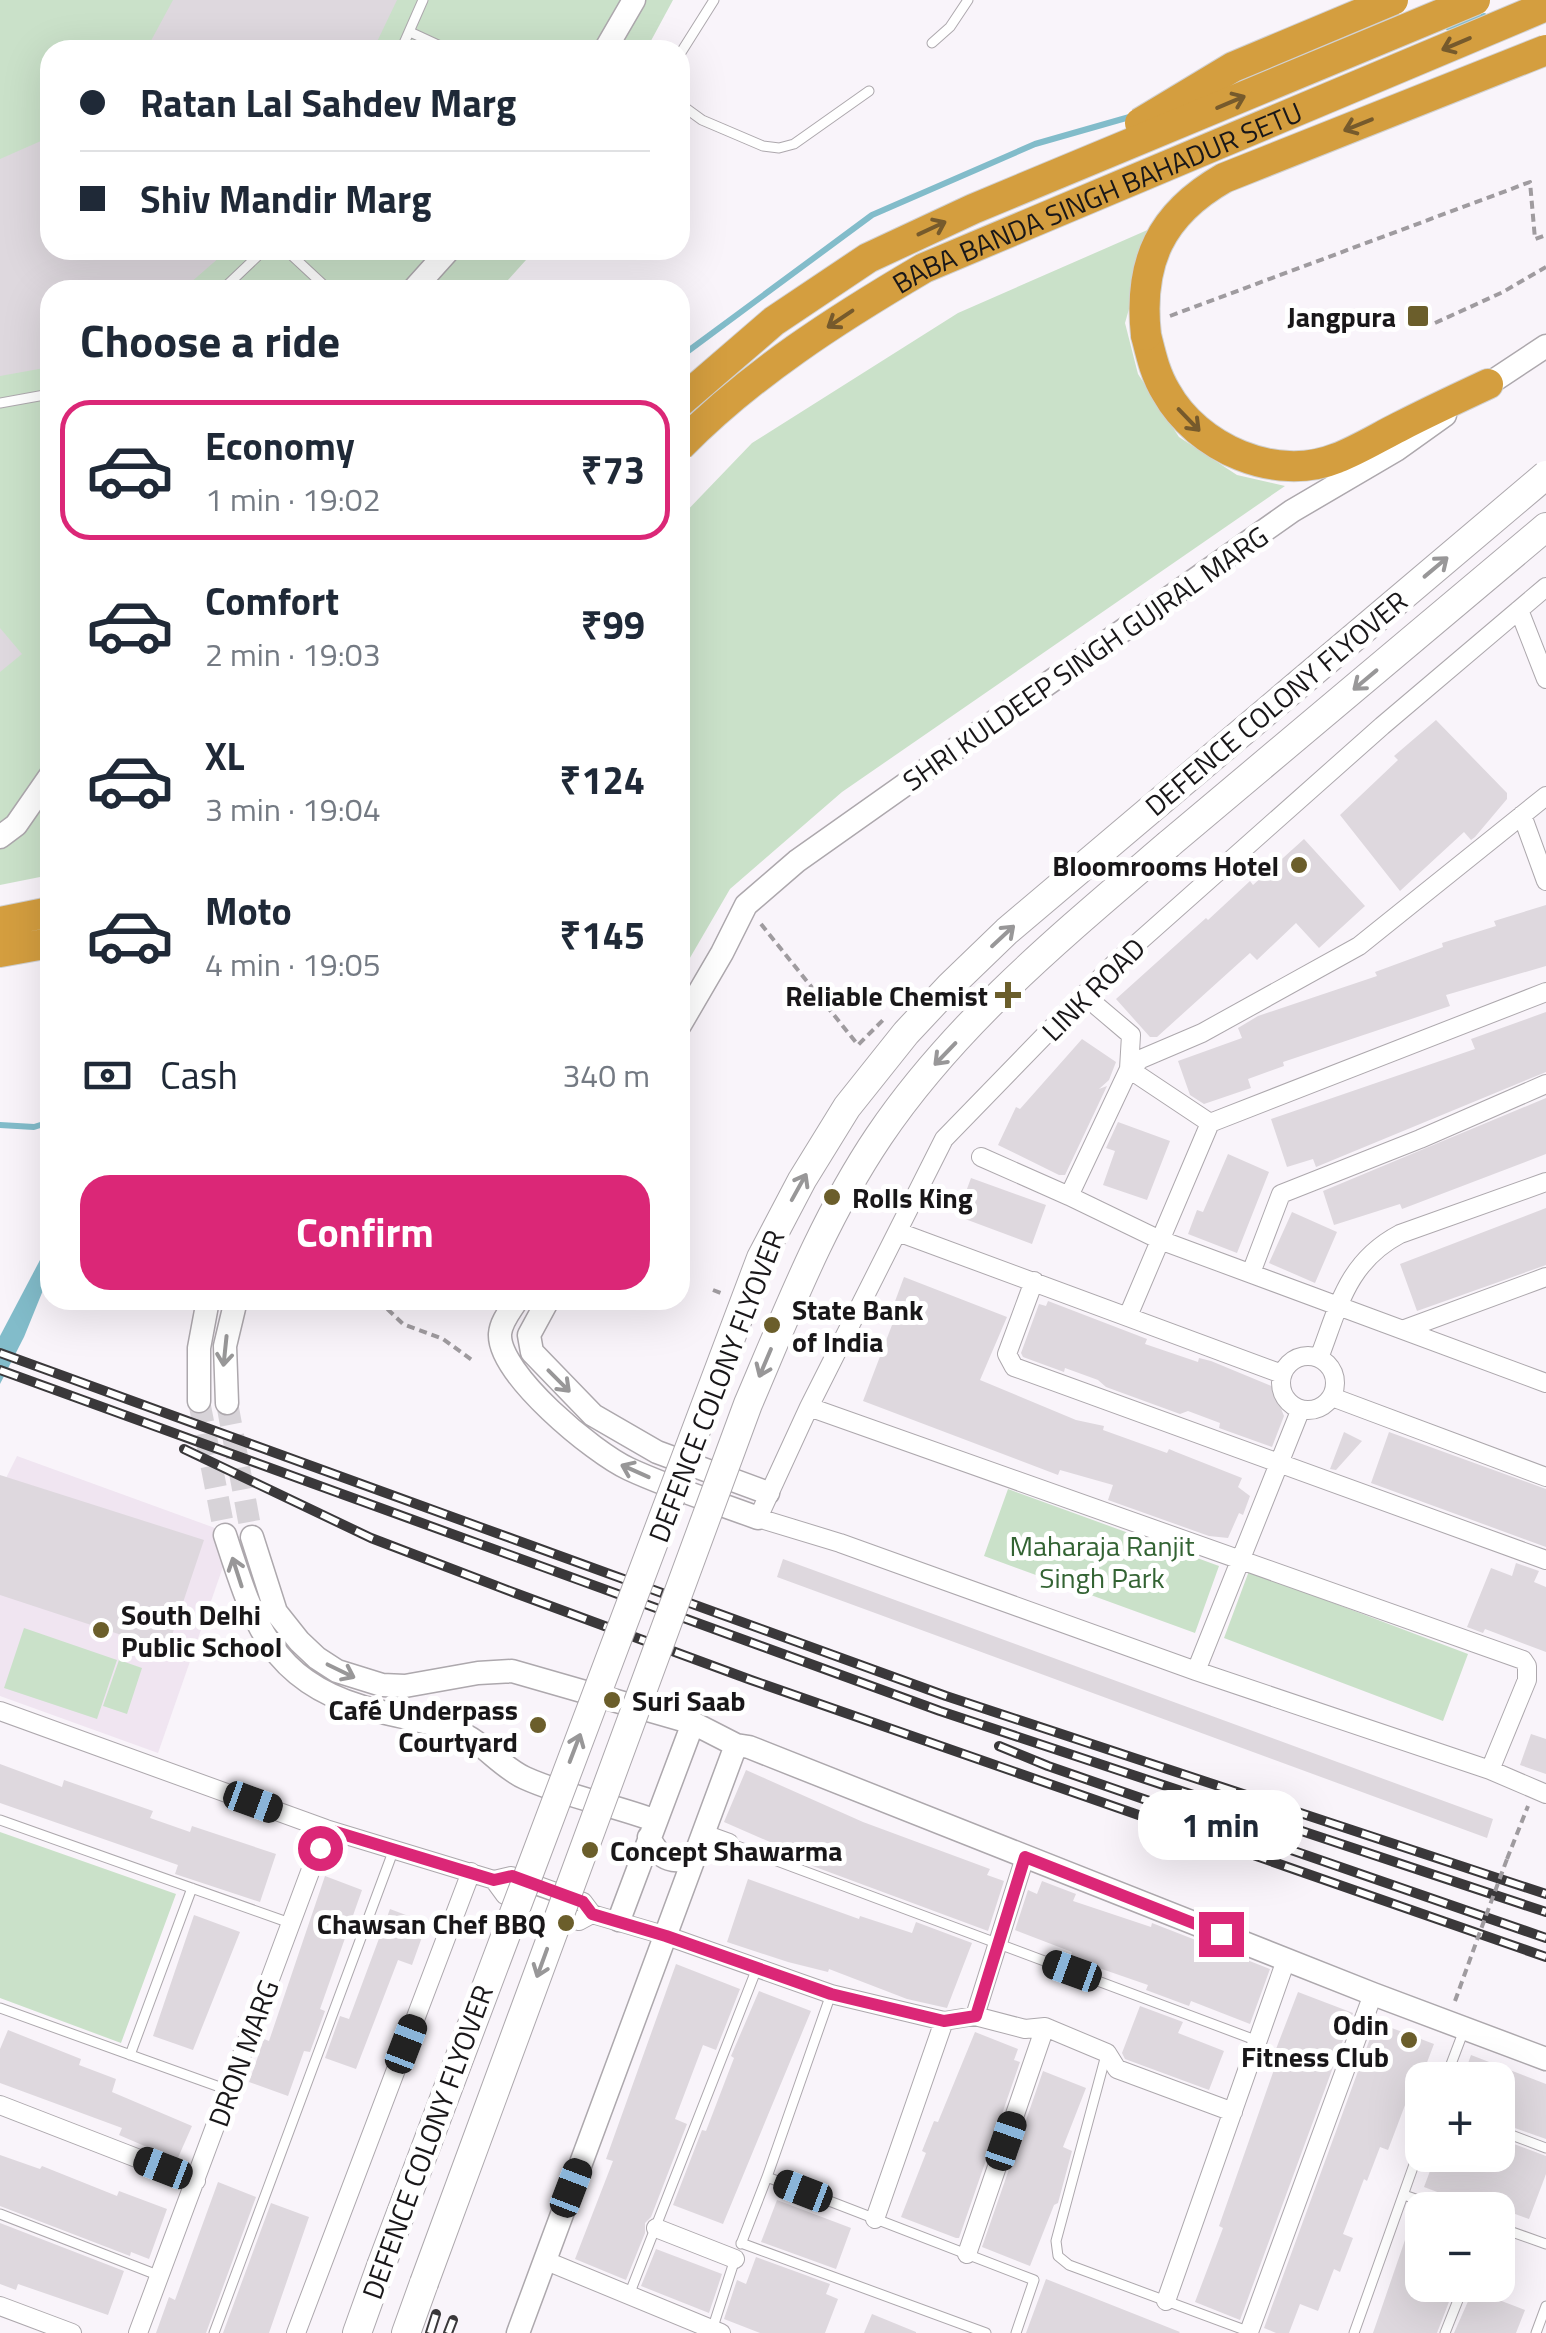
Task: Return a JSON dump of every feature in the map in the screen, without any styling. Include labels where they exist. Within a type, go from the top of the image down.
[{"type":"highway","points":[[1052,176],[1233,67],[1393,0]]},
{"type":"highway","name":"BABA BANDA SINGH BAHADUR SETU","points":[[690,393],[774,321],[868,258],[1052,176],[1476,0]]},
{"type":"highway","name":"BABA BANDA SINGH BAHADUR SETU","points":[[690,436],[723,402],[846,314],[924,268],[1546,6]]},
{"type":"highway","points":[[1488,384],[1335,460],[1304,465],[1271,464],[1240,456],[1211,441],[1187,420],[1160,380],[1145,281],[1164,230],[1201,192],[1224,178],[1546,50]]},
{"type":"highway","points":[[0,922],[40,917]]},
{"type":"highway","points":[[0,952],[40,945]]},
{"type":"main road","name":"DEFENCE COLONY FLYOVER","points":[[356,2333],[761,1258],[847,1107],[906,1034],[1007,931],[1546,475]]},
{"type":"main road","name":"DEFENCE COLONY FLYOVER","points":[[406,2333],[748,1404],[833,1214],[880,1136],[932,1068],[1034,960],[1546,527]]},
{"type":"street","points":[[611,40],[634,0]]},
{"type":"street","points":[[422,280],[440,260]]},
{"type":"street","name":"SHRI KULDEEP SINGH GUJRAL MARG","points":[[690,1007],[746,905],[797,862],[1292,510],[1396,450],[1546,346]]},
{"type":"street","name":"LINK ROAD","points":[[758,1518],[944,1140],[1145,936],[1546,588]]},
{"type":"street","points":[[1519,610],[1546,679]]},
{"type":"street","points":[[0,837],[16,825],[40,790]]},
{"type":"street","points":[[1129,1069],[1359,946],[1546,796]]},
{"type":"street","points":[[1522,815],[1546,881]]},
{"type":"street","points":[[1128,1316],[1210,1122],[1546,992]]},
{"type":"street","points":[[1069,1196],[1129,1069],[1131,1034],[1085,996]]},
{"type":"street","points":[[1129,1069],[1210,1122]]},
{"type":"street","points":[[1251,1272],[1281,1194],[1420,1140],[1546,1084]]},
{"type":"street","points":[[981,1157],[1160,1240],[1546,1383]]},
{"type":"street","points":[[1319,1358],[1350,1278],[1377,1246],[1400,1234],[1546,1182]]},
{"type":"street","points":[[898,1232],[1282,1374]]},
{"type":"street","points":[[1406,1329],[1546,1277]]},
{"type":"street","points":[[1034,1281],[1008,1354],[1014,1367],[1546,1560]]},
{"type":"street","points":[[199,1402],[199,1348],[206,1310]]},
{"type":"street","points":[[227,1402],[223,1367],[234,1310]]},
{"type":"street","points":[[499,1310],[503,1323]]},
{"type":"street","points":[[511,1310],[500,1333],[506,1358],[516,1373],[583,1440],[626,1468],[758,1518],[840,1543],[1196,1671],[1490,1770],[1546,1794]]},
{"type":"street","points":[[543,1310],[529,1335],[532,1352],[592,1415],[657,1452],[768,1493]]},
{"type":"street","points":[[1319,1358],[1334,1374],[1332,1397],[1316,1410],[1300,1410],[1282,1394],[1282,1374],[1295,1359],[1319,1358]]},
{"type":"street","points":[[1332,1397],[1546,1477]]},
{"type":"street","points":[[810,1406],[1522,1660],[1527,1666],[1527,1680],[1490,1770]]},
{"type":"street","points":[[1196,1671],[1300,1410]]},
{"type":"street","points":[[226,1535],[251,1614],[292,1668],[318,1688],[358,1706],[459,1732],[502,1766],[528,1779],[653,1829]]},
{"type":"street","points":[[252,1538],[270,1598],[285,1625],[317,1658],[338,1671],[382,1685],[404,1686],[478,1672],[512,1672],[693,1723],[742,1746],[1546,2059]]},
{"type":"street","points":[[0,1711],[326,1829],[494,1880],[512,1876],[583,1902],[592,1914],[620,1920],[831,1994],[944,2021],[976,2016],[1026,2029],[1045,2028],[1107,2053],[1117,2069],[1233,2112]]},
{"type":"street","points":[[620,1920],[693,1723]]},
{"type":"street","points":[[518,2333],[700,1842],[742,1746]]},
{"type":"street","name":"DRON MARG","points":[[138,2333],[326,1829]]},
{"type":"street","points":[[653,1829],[658,1854],[675,1862],[686,1860],[700,1842]]},
{"type":"street","points":[[700,1842],[729,1843]]},
{"type":"street","points":[[976,2016],[1025,1857]]},
{"type":"street","points":[[296,2333],[471,1872]]},
{"type":"street","points":[[1166,2301],[1286,1960]]},
{"type":"street","points":[[1251,2332],[1373,1994]]},
{"type":"street","points":[[875,2219],[944,2021]]},
{"type":"street","points":[[967,2254],[1045,2028]]},
{"type":"street","points":[[0,2105],[196,2181]]},
{"type":"street","points":[[656,2228],[738,2251]]},
{"type":"street","points":[[544,2260],[716,2332]]},
{"type":"street","points":[[0,2306],[72,2333]]},
{"type":"lane","points":[[406,40],[423,0]]},
{"type":"lane","points":[[689,40],[714,0]]},
{"type":"lane","points":[[932,44],[950,27],[968,0]]},
{"type":"lane","points":[[410,32],[428,40]]},
{"type":"lane","points":[[690,111],[763,146],[778,148],[794,144],[869,91]]},
{"type":"lane","points":[[232,280],[254,260]]},
{"type":"lane","points":[[296,260],[318,280]]},
{"type":"lane","points":[[0,403],[40,396]]},
{"type":"lane","points":[[0,1820],[292,1923]]},
{"type":"lane","points":[[729,1843],[1258,2040]]},
{"type":"lane","points":[[214,2333],[394,1849]]},
{"type":"lane","points":[[130,2055],[192,1888]]},
{"type":"lane","points":[[629,2295],[757,1968]]},
{"type":"lane","points":[[716,2332],[738,2251],[831,1994]]},
{"type":"lane","points":[[0,2008],[229,2090]]},
{"type":"lane","points":[[1452,2062],[1464,2030]]},
{"type":"lane","points":[[1107,2053],[1056,2241],[1058,2256],[1069,2265],[1251,2332]]},
{"type":"lane","points":[[1515,2136],[1546,2148]]},
{"type":"lane","points":[[1354,2333],[1412,2172]]},
{"type":"lane","points":[[767,2177],[1034,2280],[1016,2333]]},
{"type":"lane","points":[[0,2214],[160,2276]]},
{"type":"lane","points":[[1515,2234],[1546,2244]]},
{"type":"lane","points":[[738,2251],[986,2333]]},
{"type":"lane","points":[[1445,2333],[1457,2302]]},
{"type":"lane","points":[[1536,2333],[1546,2306]]},
{"type":"path","points":[[1154,327],[1530,182],[1535,239],[1546,235]]},
{"type":"path","points":[[1435,322],[1546,268]]},
{"type":"path","points":[[746,905],[858,1045]]},
{"type":"path","points":[[388,1310],[403,1324],[443,1339],[472,1360]]},
{"type":"path","points":[[1461,1986],[1520,1824]]},
{"type":"shaded area","name":"South Delhi Public School","points":[[17,1456],[215,1528],[224,1564],[158,1753],[0,1696],[0,1490]]},
{"type":"green space","points":[[0,0],[673,0],[651,40],[40,40],[40,260],[526,260],[508,280],[40,280],[40,877],[0,885]]},
{"type":"green space","points":[[1152,228],[1125,323],[1138,374],[1179,437],[1237,475],[1285,486],[842,792],[730,889],[690,958],[690,508],[752,443],[958,313]]},
{"type":"green space","name":"Maharaja Ranjit Singh Park","points":[[1008,1489],[1219,1566],[1195,1633],[984,1556]]},
{"type":"green space","points":[[1249,1571],[1468,1654],[1443,1721],[1224,1638]]},
{"type":"green space","points":[[24,1628],[117,1660],[97,1719],[4,1688]]},
{"type":"green space","points":[[119,1660],[142,1668],[127,1714],[103,1706]]},
{"type":"green space","points":[[0,1832],[176,1894],[121,2043],[0,1998]]},
{"type":"water","points":[[40,1260],[40,1298],[0,1384],[0,1336]]},
{"type":"building","points":[[173,0],[397,0],[378,40],[151,40]]},
{"type":"building","points":[[40,141],[40,260],[216,260],[194,280],[40,280],[40,369],[0,376],[0,159]]},
{"type":"building","points":[[0,628],[22,654],[0,672]]},
{"type":"building","points":[[1436,720],[1507,793],[1507,799],[1475,837],[1471,840],[1464,832],[1400,891],[1340,815],[1398,760],[1394,756]]},
{"type":"building","points":[[1304,839],[1365,906],[1319,948],[1296,923],[1257,960],[1250,953],[1157,1037],[1150,1037],[1116,999],[1206,918],[1250,881],[1253,885]]},
{"type":"building","points":[[1546,905],[1546,966],[1446,995],[1450,1006],[1283,1062],[1284,1066],[1248,1079],[1251,1088],[1204,1104],[1190,1095],[1178,1061],[1242,1038],[1238,1028],[1258,1016],[1377,976],[1375,972],[1443,947],[1442,943],[1496,926],[1494,921]]},
{"type":"building","points":[[1546,1012],[1546,1072],[1316,1167],[1313,1159],[1287,1167],[1271,1119],[1475,1049],[1471,1039]]},
{"type":"building","points":[[1082,1039],[1116,1062],[1109,1080],[1099,1089],[1107,1086],[1065,1175],[1059,1175],[998,1145],[1016,1107],[1020,1109]]},
{"type":"building","points":[[1546,1098],[1546,1154],[1402,1209],[1400,1204],[1334,1225],[1323,1191]]},
{"type":"building","points":[[1118,1122],[1170,1141],[1147,1200],[1103,1185],[1115,1151],[1106,1148]]},
{"type":"building","points":[[1228,1154],[1269,1172],[1237,1253],[1188,1234],[1197,1210],[1203,1212]]},
{"type":"building","points":[[971,1178],[1046,1205],[1032,1244],[957,1216]]},
{"type":"building","points":[[1546,1208],[1546,1265],[1417,1311],[1400,1264]]},
{"type":"building","points":[[1292,1212],[1337,1232],[1315,1283],[1269,1263]]},
{"type":"building","points":[[904,1277],[1007,1317],[980,1380],[1076,1420],[1104,1426],[1103,1430],[1167,1453],[1169,1449],[1242,1478],[1238,1487],[1250,1496],[1228,1538],[1209,1536],[1108,1500],[1113,1485],[1060,1470],[1058,1475],[863,1401],[892,1325],[887,1323]]},
{"type":"building","points":[[1048,1301],[1147,1339],[1145,1344],[1198,1362],[1199,1358],[1211,1361],[1276,1388],[1288,1405],[1280,1406],[1284,1416],[1272,1447],[1219,1428],[1220,1423],[1188,1411],[1180,1414],[1065,1368],[1064,1372],[1023,1357],[1021,1353],[1039,1304],[1046,1306]]},
{"type":"building","points":[[1344,1432],[1362,1441],[1336,1470],[1330,1469]]},
{"type":"building","points":[[1389,1432],[1546,1489],[1546,1547],[1371,1483]]},
{"type":"building","points":[[0,1475],[204,1540],[167,1650],[0,1595]]},
{"type":"building","points":[[783,1559],[1493,1819],[1487,1838],[777,1577]]},
{"type":"building","points":[[1516,1563],[1539,1571],[1534,1582],[1546,1587],[1546,1652],[1485,1629],[1483,1633],[1467,1627],[1491,1568],[1512,1576]]},
{"type":"building","points":[[1531,1734],[1546,1739],[1546,1774],[1520,1765]]},
{"type":"building","points":[[0,1764],[62,1787],[64,1780],[153,1811],[150,1818],[190,1832],[192,1826],[276,1854],[260,1902],[175,1874],[178,1865],[0,1803]]},
{"type":"building","points":[[746,1770],[863,1822],[990,1869],[987,1875],[1004,1881],[988,1931],[783,1855],[786,1849],[724,1822]]},
{"type":"building","points":[[325,1876],[362,1890],[320,2009],[325,2011],[310,2052],[304,2051],[288,2096],[249,2082],[264,2039],[269,2041]]},
{"type":"building","points":[[748,1879],[859,1919],[860,1916],[912,1933],[916,1922],[972,1943],[947,2008],[907,1999],[829,1969],[828,1972],[788,1962],[727,1942]]},
{"type":"building","points":[[1042,1881],[1076,1894],[1073,1901],[1151,1927],[1152,1923],[1270,1969],[1250,2024],[1191,2001],[1189,2006],[1146,1990],[1148,1985],[1070,1958],[1072,1952],[1015,1930],[1028,1890],[1037,1894]]},
{"type":"building","points":[[390,1909],[427,1923],[412,1965],[398,1960],[356,2069],[325,2058],[340,2016],[349,2019]]},
{"type":"building","points":[[194,1915],[240,1932],[193,2050],[153,2036]]},
{"type":"building","points":[[676,1964],[740,1989],[716,2050],[703,2045],[675,2119],[687,2124],[651,2217],[645,2223],[645,2233],[626,2280],[575,2259],[613,2161],[606,2159]]},
{"type":"building","points":[[759,1991],[811,2011],[723,2224],[673,2205],[702,2130],[706,2131],[734,2058],[731,2056]]},
{"type":"building","points":[[1298,1992],[1353,2013],[1240,2320],[1195,2302],[1276,2064],[1271,2062]]},
{"type":"building","points":[[1140,2006],[1183,2022],[1178,2033],[1224,2051],[1209,2090],[1125,2059],[1122,2053]]},
{"type":"building","points":[[1376,2022],[1434,2044],[1427,2062],[1405,2062],[1405,2105],[1388,2150],[1380,2147],[1367,2181],[1364,2179],[1343,2234],[1353,2238],[1340,2272],[1334,2269],[1318,2311],[1300,2304],[1289,2333],[1264,2328]]},
{"type":"building","points":[[8,2030],[81,2059],[79,2065],[116,2079],[112,2092],[192,2126],[177,2160],[119,2135],[122,2128],[0,2083],[0,2049]]},
{"type":"building","points":[[975,2032],[1018,2049],[1014,2060],[1020,2062],[956,2238],[901,2217],[934,2121],[938,2122]]},
{"type":"building","points":[[1471,2055],[1489,2062],[1468,2062]]},
{"type":"building","points":[[1043,2071],[1086,2088],[1063,2147],[1072,2151],[1058,2203],[1030,2266],[982,2247]]},
{"type":"building","points":[[1515,2072],[1546,2084],[1546,2139],[1515,2128]]},
{"type":"building","points":[[1515,2144],[1546,2156],[1546,2174],[1529,2219],[1515,2214],[1515,2192],[1437,2192],[1424,2187],[1430,2172],[1515,2172]]},
{"type":"building","points":[[0,2155],[40,2169],[42,2166],[117,2196],[119,2191],[167,2209],[149,2259],[131,2252],[130,2256],[0,2206]]},
{"type":"building","points":[[218,2182],[256,2197],[206,2333],[156,2333],[169,2297],[175,2300]]},
{"type":"building","points":[[777,2200],[851,2228],[836,2269],[761,2242]]},
{"type":"building","points":[[271,2203],[309,2217],[269,2333],[223,2333]]},
{"type":"building","points":[[0,2223],[124,2271],[108,2315],[18,2284],[16,2290],[0,2284]]},
{"type":"building","points":[[1405,2240],[1405,2302],[1449,2302],[1437,2333],[1373,2333]]},
{"type":"building","points":[[656,2249],[722,2274],[709,2313],[641,2286]]},
{"type":"building","points":[[756,2257],[830,2284],[826,2294],[838,2299],[825,2333],[760,2333],[724,2319],[737,2280],[746,2284]]},
{"type":"building","points":[[1046,2279],[1180,2332],[1026,2333]]},
{"type":"building","points":[[1468,2302],[1504,2302],[1525,2310],[1516,2333],[1454,2333]]},
{"type":"building","points":[[872,2314],[916,2332],[916,2333],[864,2333]]},
{"type":"waterway","points":[[1448,27],[1484,16]]},
{"type":"waterway","points":[[690,350],[872,215],[1035,144],[1133,116]]},
{"type":"waterway","points":[[0,1125],[40,1125]]},
{"type":"tunnel","points":[[199,1401],[225,1535]]},
{"type":"tunnel","points":[[227,1403],[252,1537]]},
{"type":"railway","points":[[0,1353],[946,1696],[1546,1894]]},
{"type":"railway","points":[[0,1370],[940,1711],[1546,1912]]},
{"type":"railway","points":[[184,1449],[371,1538],[515,1593],[751,1680],[1546,1957]]},
{"type":"railway","points":[[999,1746],[1546,1938]]},
{"type":"railway","points":[[430,2333],[436,2314]]},
{"type":"railway","points":[[448,2333],[453,2320]]},
{"type":"place","name":"Jangpura","points":[[1418,316]]},
{"type":"place","name":"Bloomrooms Hotel","points":[[1299,865]]},
{"type":"place","name":"Reliable Chemist","points":[[1008,995]]},
{"type":"place","name":"Rolls King","points":[[832,1197]]},
{"type":"place","name":"State Bank of India","points":[[772,1325]]},
{"type":"place","name":"South Delhi Public School","points":[[101,1630]]},
{"type":"place","name":"Suri Saab","points":[[612,1700]]},
{"type":"place","name":"Café Underpass Courtyard","points":[[538,1725]]},
{"type":"place","name":"Concept Shawarma","points":[[590,1850]]},
{"type":"place","name":"Chawsan Chef BBQ","points":[[566,1923]]},
{"type":"place","name":"Odin Fitness Club","points":[[1409,2040]]},
{"type":"route","points":[[320,1848],[326,1829],[494,1880],[512,1876],[583,1902],[592,1914],[620,1920],[831,1994],[944,2021],[976,2016],[1025,1857],[1221,1934]]}]
